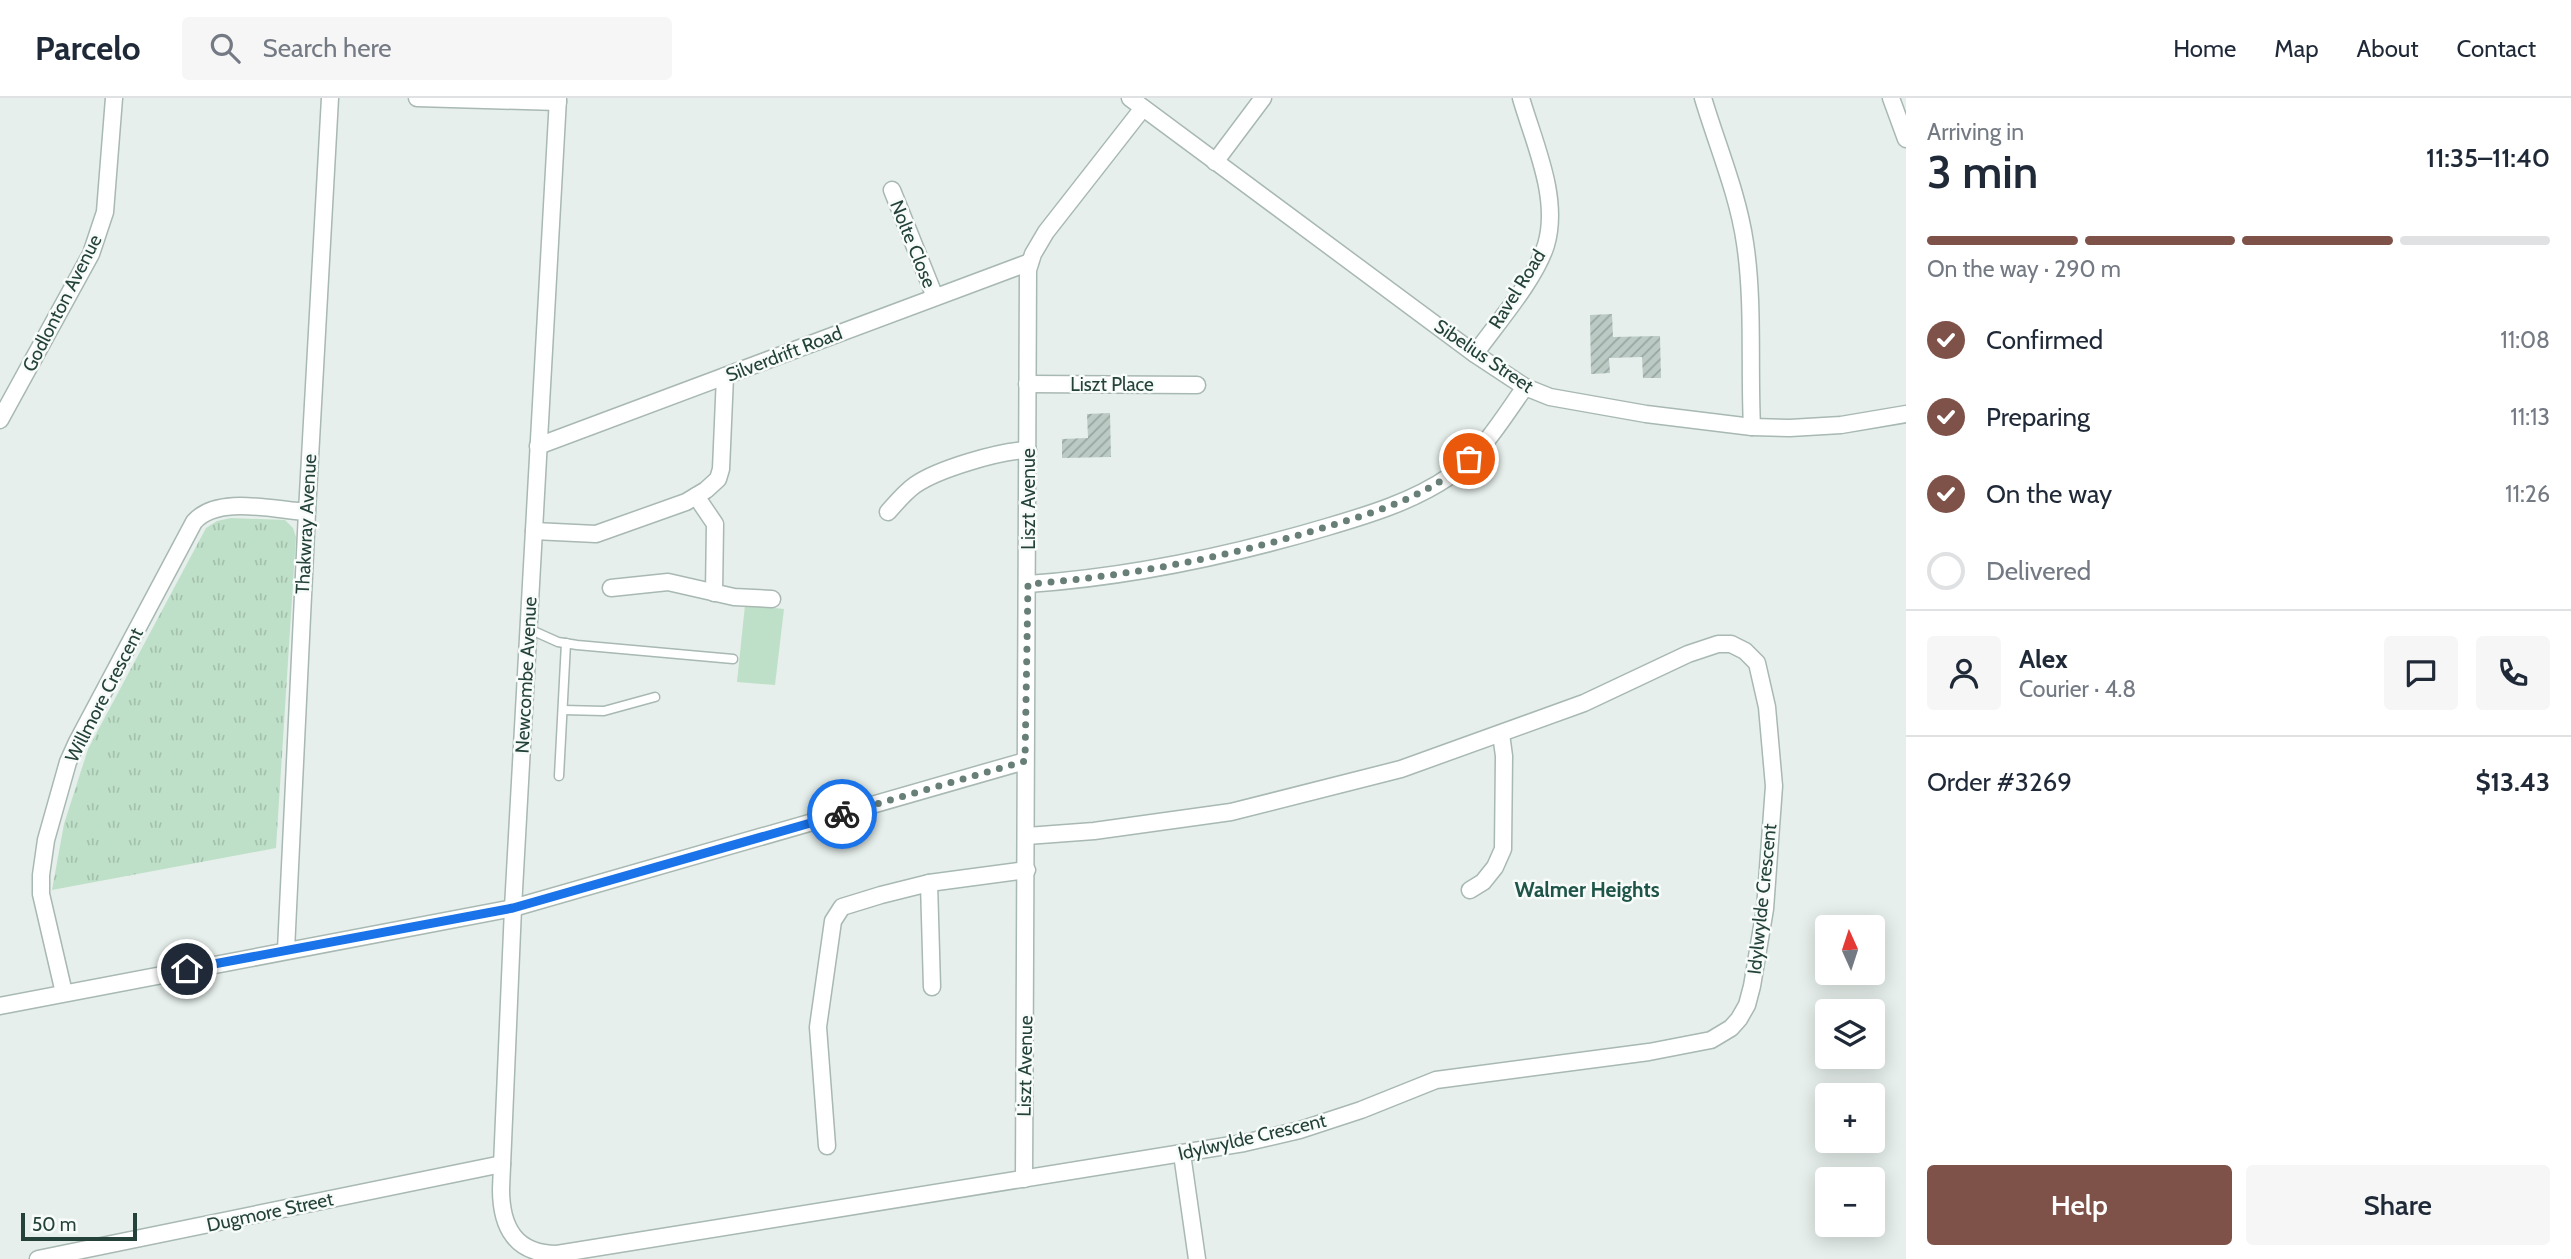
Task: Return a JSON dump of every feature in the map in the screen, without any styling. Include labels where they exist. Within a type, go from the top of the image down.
[{"type":"street","name":"Godlonton Avenue","points":[[0,420],[91,254],[100,231],[105,212],[114,98]]},
{"type":"street","name":"Thakwray Avenue","points":[[286,950],[330,98]]},
{"type":"street","points":[[417,98],[558,100]]},
{"type":"street","points":[[1215,162],[1263,98]]},
{"type":"street","name":"Ravel Road","points":[[1475,354],[1534,270],[1548,237],[1547,191],[1521,98]]},
{"type":"street","points":[[1703,98],[1746,246],[1749,272],[1752,427]]},
{"type":"street","points":[[1891,98],[1906,139]]},
{"type":"street","name":"Newcombe Avenue","points":[[522,1245],[504,1221],[501,1202],[502,1164],[513,908],[558,100]]},
{"type":"street","name":"Sibelius Street","points":[[1136,103],[1475,354],[1525,387],[1577,403],[1752,427],[1822,427],[1906,415]]},
{"type":"street","name":"Liszt Avenue","points":[[1024,1180],[1028,278],[1030,262],[1051,225],[1136,103]]},
{"type":"street","name":"Nolte Close","points":[[892,190],[935,297]]},
{"type":"street","name":"Silverdrift Road","points":[[538,446],[1030,262]]},
{"type":"street","points":[[534,531],[596,534],[696,496],[718,479],[721,469],[725,376]]},
{"type":"street","name":"Liszt Place","points":[[1027,384],[1197,384]]},
{"type":"street","points":[[1028,584],[1117,576],[1156,569],[1304,534],[1401,501],[1441,482],[1462,466],[1484,443],[1525,387]]},
{"type":"street","points":[[888,512],[923,480],[996,453],[1028,450]]},
{"type":"street","points":[[696,496],[715,524],[714,593]]},
{"type":"street","name":"Willmore Crescent","points":[[64,993],[41,894],[41,875],[46,840],[68,762],[77,742],[194,522],[203,513],[230,506],[307,512]]},
{"type":"street","points":[[611,588],[668,582],[734,597],[772,599]]},
{"type":"street","name":"Idylwylde Crescent","points":[[522,1245],[540,1254],[634,1251],[1182,1154],[1300,1130],[1361,1110],[1436,1080],[1699,1043],[1721,1035],[1738,1019],[1747,1005],[1765,909],[1774,786],[1767,707],[1757,663],[1745,651],[1731,644],[1718,644],[1688,654],[1584,703],[1401,769],[1231,812],[1094,831],[1027,836]]},
{"type":"street","points":[[1470,890],[1483,882],[1495,867],[1503,849],[1504,756],[1501,734]]},
{"type":"street","points":[[0,1006],[513,908],[1025,761]]},
{"type":"street","points":[[827,1146],[818,1027],[833,921],[837,912],[849,904],[929,884],[1027,870]]},
{"type":"street","points":[[929,884],[932,987]]},
{"type":"street","points":[[1182,1154],[1198,1259]]},
{"type":"street","name":"Dugmore Street","points":[[38,1259],[502,1164]]},
{"type":"lane","points":[[528,629],[566,643],[733,659]]},
{"type":"lane","points":[[559,776],[566,643]]},
{"type":"lane","points":[[563,710],[604,711],[655,697]]},
{"type":"green space","points":[[231,518],[285,520],[293,528],[296,537],[276,848],[52,890],[64,824],[88,749],[206,528],[217,521]]},
{"type":"green space","points":[[745,605],[784,609],[775,685],[737,682]]},
{"type":"building","points":[[1612,314],[1613,337],[1660,336],[1661,378],[1643,378],[1642,357],[1609,358],[1610,373],[1591,374],[1590,315]]},
{"type":"building","points":[[1110,413],[1111,457],[1062,458],[1062,439],[1088,438],[1087,414]]},
{"type":"way so far","points":[[842,814],[1025,761],[1028,584],[1117,576],[1156,569],[1304,534],[1359,517],[1418,494],[1449,477],[1469,459]]},
{"type":"district","name":"Walmer Heights","points":[[1587,889]]},
{"type":"route","points":[[187,969],[513,908],[842,814]]}]
